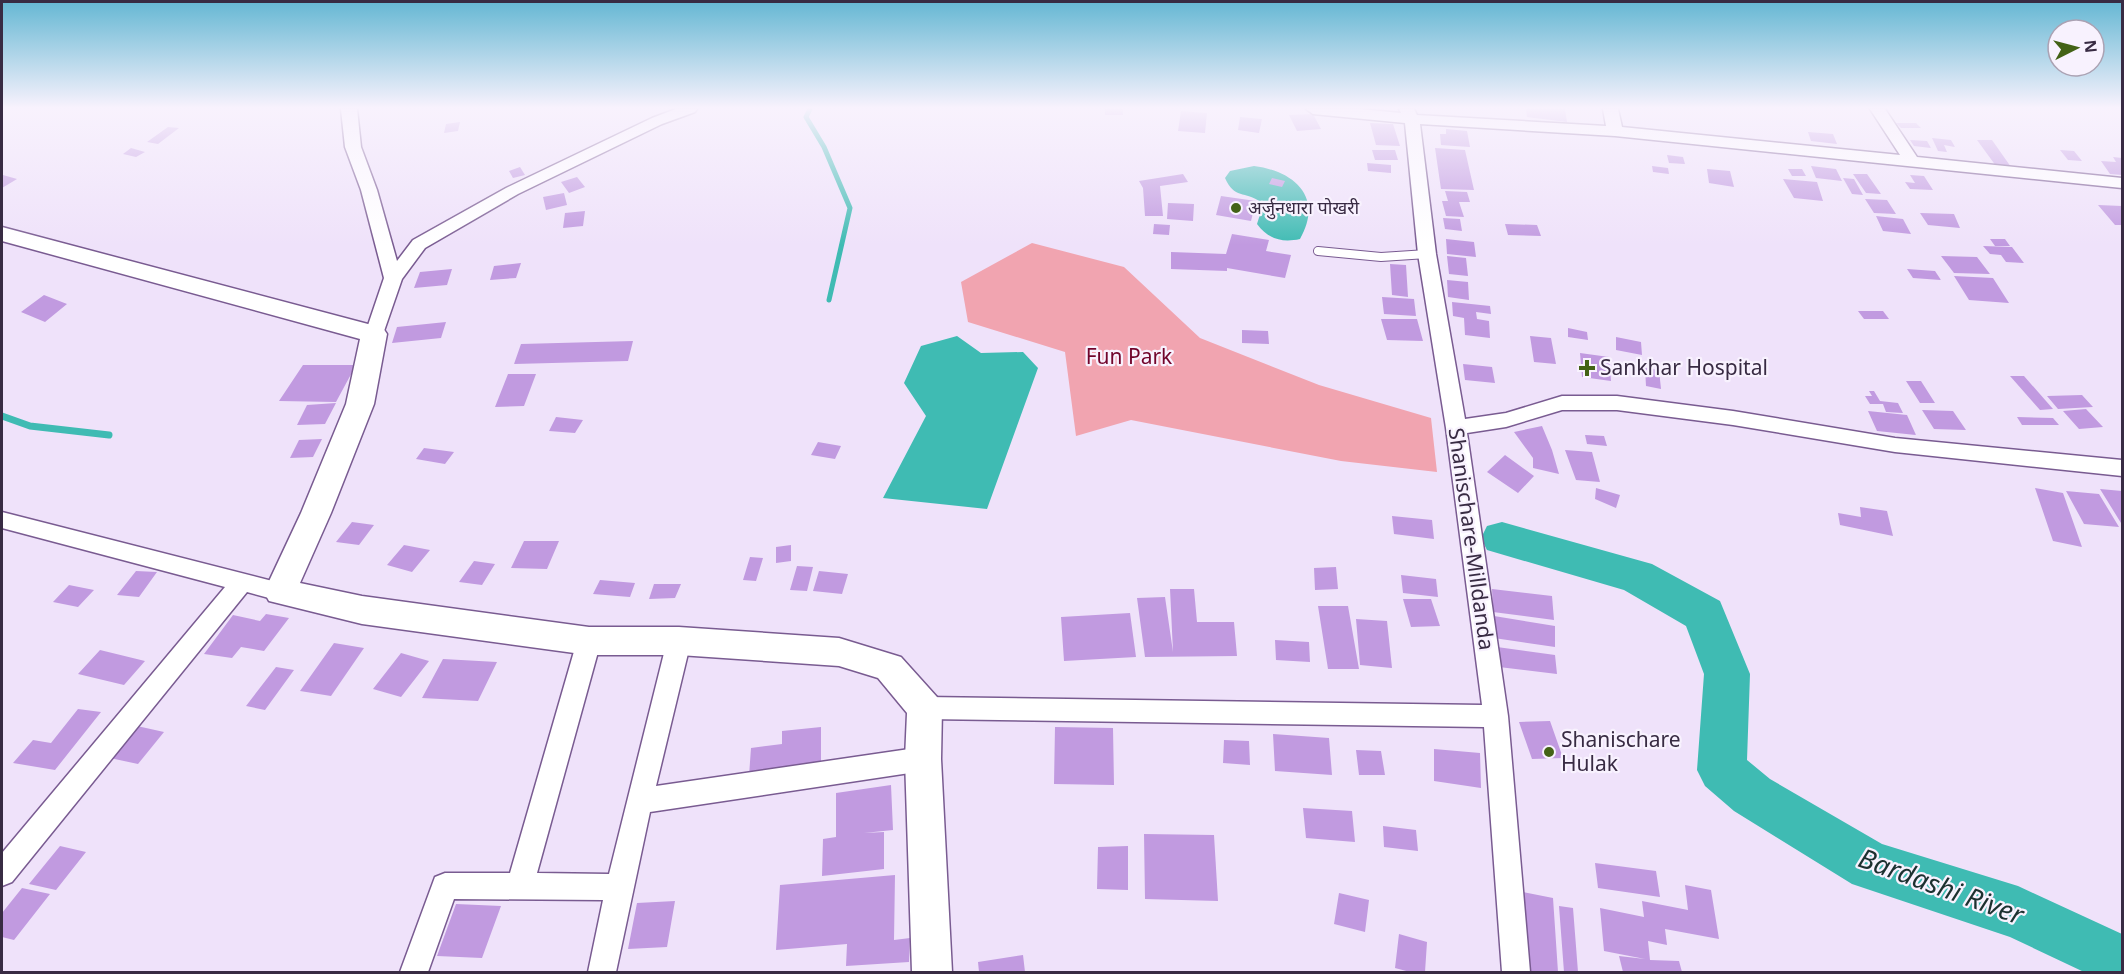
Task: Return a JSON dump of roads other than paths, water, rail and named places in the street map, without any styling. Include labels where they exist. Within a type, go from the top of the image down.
[{"type":"street","points":[[356,154],[369,190],[393,278]]},
{"type":"street","points":[[280,592],[316,513],[360,404],[374,334],[393,278],[419,244],[502,197],[589,154]]},
{"type":"street","name":"Shanischare-Milldanda","points":[[1414,154],[1496,716],[1516,972]]},
{"type":"street","points":[[1840,154],[2122,183]]},
{"type":"street","points":[[1907,154],[1912,162]]},
{"type":"street","points":[[2,234],[374,334]]},
{"type":"street","points":[[1455,429],[1506,420],[1562,403],[1617,403],[1733,418],[1895,445],[2122,468]]},
{"type":"street","points":[[2,520],[241,583],[362,610],[589,641],[679,641],[839,652],[889,667],[925,708],[923,759],[932,972]]},
{"type":"street","points":[[2,873],[241,583]]},
{"type":"street","points":[[520,886],[589,641]]},
{"type":"street","points":[[602,972],[619,887],[679,641]]},
{"type":"street","points":[[925,708],[1496,716]]},
{"type":"street","points":[[640,801],[923,759]]},
{"type":"street","points":[[414,972],[445,886],[619,887]]},
{"type":"lane","points":[[1318,251],[1381,257],[1427,254]]},
{"type":"waterway","points":[[827,154],[850,208],[829,300]]},
{"type":"waterway","points":[[2,416],[30,426],[109,435]]},
{"type":"waterway","name":"Bardashi River","points":[[1502,538],[1637,576],[1704,614],[1727,674],[1722,770],[1752,795],[1870,866],[2018,913],[2122,962]]},
{"type":"place","name":"अर्जुनधारा पोखरी","points":[[1236,208]]},
{"type":"place","name":"Sankhar Hospital","points":[[1587,368]]},
{"type":"place","name":"Shanischare Hulak","points":[[1549,752]]},
{"type":"park label","name":"Fun Park","points":[[1129,357]]}]
